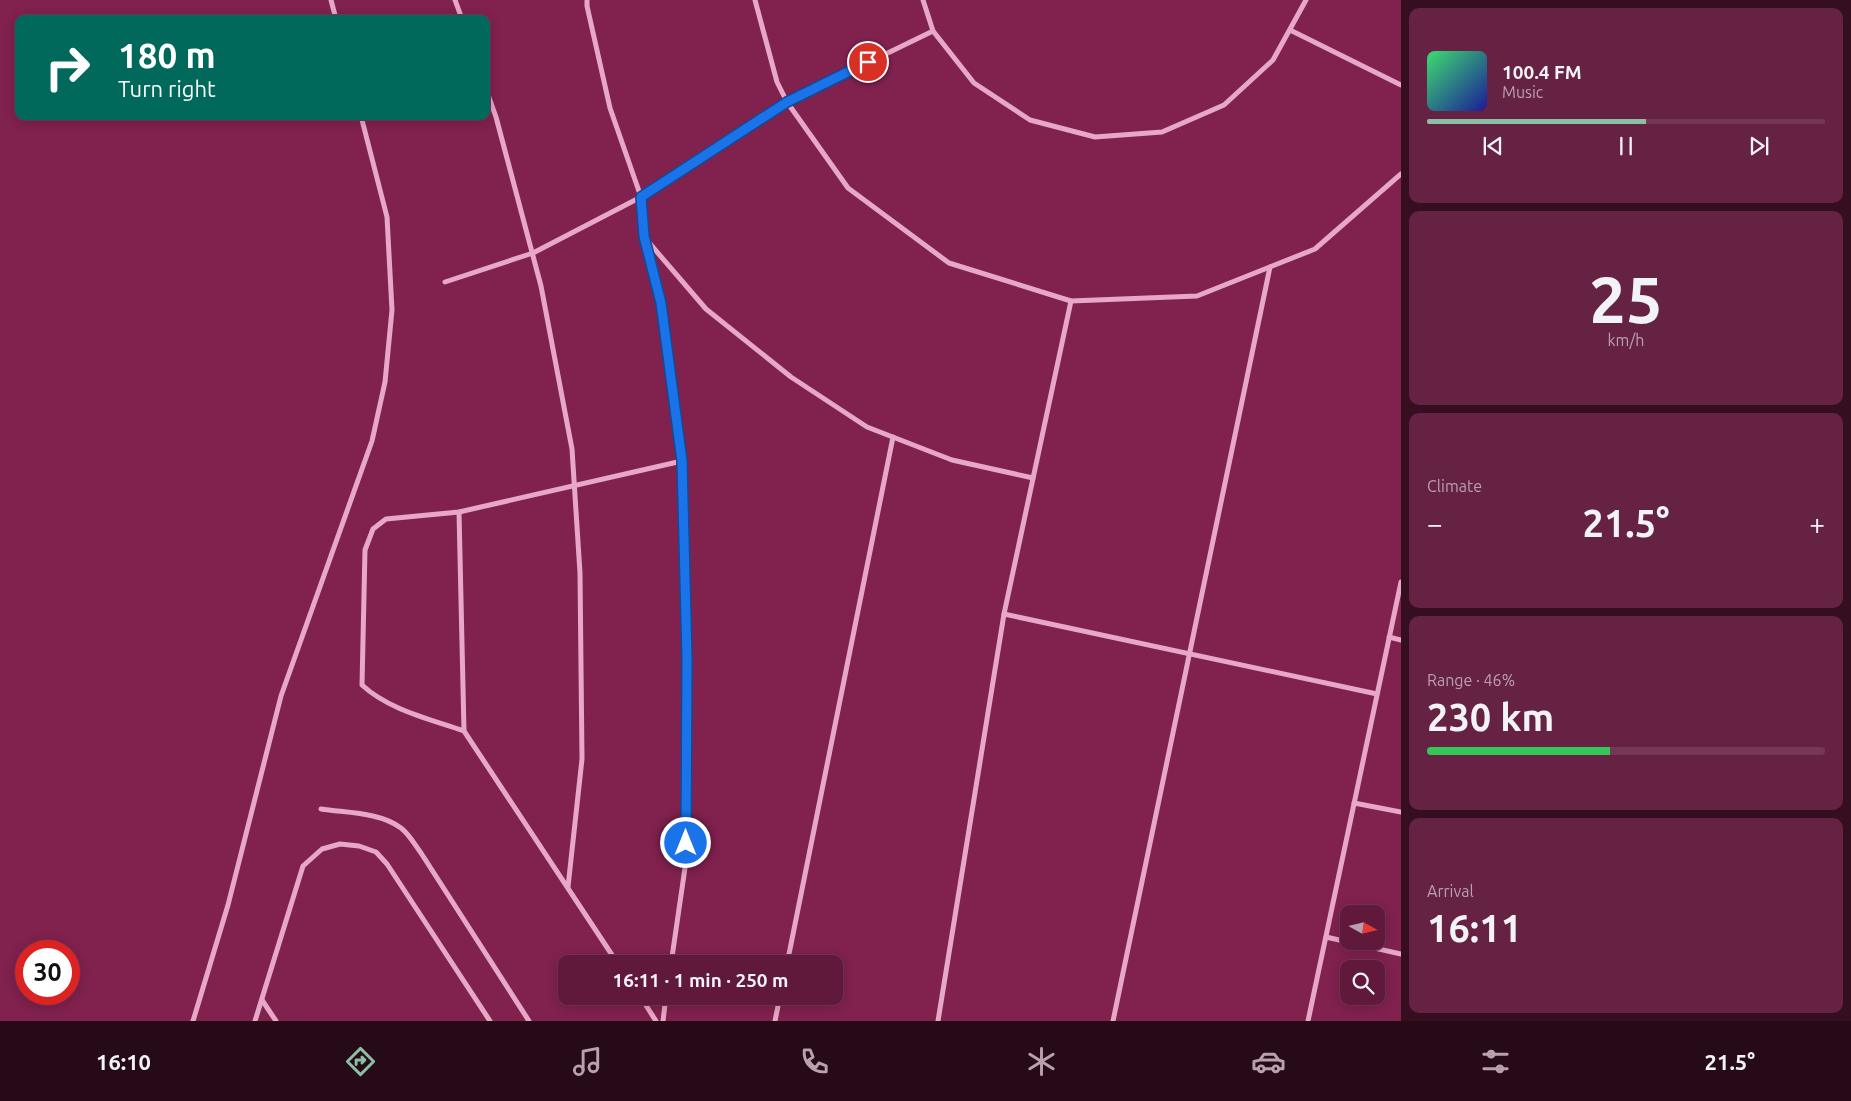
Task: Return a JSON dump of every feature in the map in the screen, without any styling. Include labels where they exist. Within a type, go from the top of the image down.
[{"type":"street","points":[[331,0],[335,15]]},
{"type":"street","points":[[455,0],[461,15]]},
{"type":"street","points":[[755,0],[777,82],[787,102],[848,188],[950,263],[1070,301],[1197,296],[1315,249],[1401,174]]},
{"type":"street","points":[[922,0],[933,31],[974,83],[1030,120],[1095,137],[1162,132],[1224,105],[1273,60],[1306,0]]},
{"type":"street","points":[[586,2],[610,108],[641,197],[644,236],[661,303],[682,461],[687,658],[686,861],[672,955]]},
{"type":"street","points":[[1290,30],[1401,84]]},
{"type":"street","points":[[445,282],[533,253],[641,197],[787,102],[933,31]]},
{"type":"street","points":[[490,100],[541,286],[572,448],[580,573],[582,759],[568,887]]},
{"type":"street","points":[[193,1021],[228,905],[281,696],[372,441],[385,382],[392,310],[387,217],[362,120]]},
{"type":"street","points":[[644,236],[706,309],[783,371],[867,427],[952,460],[1033,478]]},
{"type":"street","points":[[1113,1021],[1270,267]]},
{"type":"street","points":[[938,1021],[1004,614],[1070,301]]},
{"type":"street","points":[[789,955],[893,437]]},
{"type":"street","points":[[464,731],[395,706],[373,696],[362,685],[365,550],[373,529],[386,519],[459,512],[682,461]]},
{"type":"street","points":[[459,512],[464,731],[612,955]]},
{"type":"street","points":[[1308,1021],[1401,582]]},
{"type":"street","points":[[1004,614],[1377,694]]},
{"type":"street","points":[[1389,637],[1401,640]]},
{"type":"street","points":[[1354,803],[1401,812]]},
{"type":"street","points":[[321,809],[374,816],[402,829],[420,853],[529,1021]]},
{"type":"street","points":[[255,1021],[303,866],[322,849],[340,844],[359,846],[376,852],[387,864],[490,1021]]},
{"type":"street","points":[[1326,937],[1401,954]]},
{"type":"street","points":[[262,1000],[276,1021]]},
{"type":"street","points":[[646,1005],[656,1021]]},
{"type":"street","points":[[662,1021],[665,1005]]},
{"type":"street","points":[[775,1021],[778,1005]]},
{"type":"route","points":[[686,843],[687,658],[682,461],[661,303],[644,236],[641,197],[787,102],[868,62]]}]
